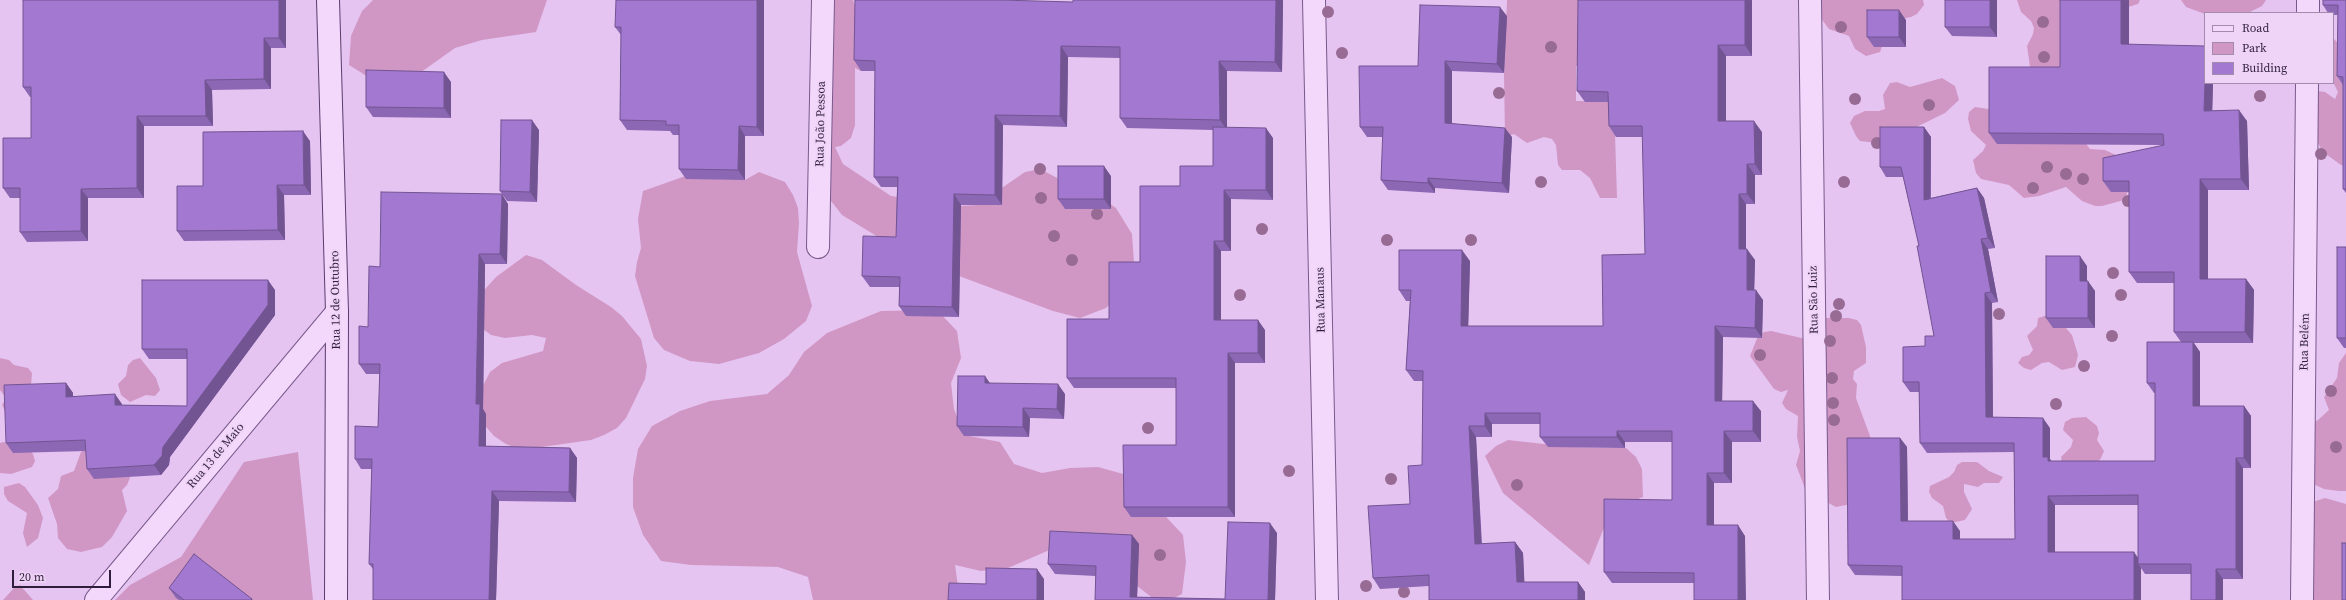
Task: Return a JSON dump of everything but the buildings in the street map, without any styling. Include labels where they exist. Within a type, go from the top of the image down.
[{"type":"street","name":"Rua 12 de Outubro","points":[[328,0],[336,312],[336,600]]},
{"type":"street","name":"Rua João Pessoa","points":[[818,247],[823,0]]},
{"type":"street","name":"Rua Manaus","points":[[1314,0],[1327,600]]},
{"type":"street","name":"Rua São Luiz","points":[[1810,0],[1818,600]]},
{"type":"street","points":[[2308,0],[2308,12]]},
{"type":"street","name":"Rua Belém","points":[[2302,600],[2307,84]]},
{"type":"street","name":"Rua 13 de Maio","points":[[96,600],[336,312]]},
{"type":"green space","points":[[373,0],[547,0],[536,32],[482,40],[455,48],[410,80],[373,80],[349,65],[351,36],[362,11]]},
{"type":"green space","points":[[822,0],[853,0],[857,11],[856,40],[861,71],[855,68],[855,125],[851,138],[841,146],[835,147],[843,164],[891,196],[958,206],[977,205],[1025,172],[1040,169],[1065,182],[1093,192],[1116,208],[1132,234],[1134,262],[1126,288],[1106,308],[1080,318],[1053,311],[916,260],[842,215],[824,192]]},
{"type":"green space","points":[[1507,0],[1583,0],[1583,66],[1576,66],[1576,101],[1614,101],[1617,198],[1600,198],[1590,178],[1580,170],[1562,170],[1558,165],[1556,145],[1552,139],[1544,137],[1527,143],[1514,134],[1505,137],[1504,73]]},
{"type":"green space","points":[[1816,0],[1923,0],[1924,5],[1917,14],[1911,17],[1891,21],[1880,52],[1866,56],[1855,49],[1849,36],[1829,29],[1820,17]]},
{"type":"green space","points":[[2017,0],[2140,0],[2138,4],[2125,8],[2095,71],[2030,67],[2027,46],[2033,34],[2034,28],[2031,21],[2021,12]]},
{"type":"green space","points":[[2181,0],[2266,0],[2262,6],[2250,12],[2204,12],[2204,14],[2186,7]]},
{"type":"green space","points":[[2334,39],[2339,44],[2346,76],[2346,166],[2341,165],[2323,152],[2312,132],[2318,91],[2325,92],[2335,99],[2338,92],[2334,84]]},
{"type":"green space","points":[[1942,78],[1955,86],[1959,100],[1945,113],[1898,136],[1877,143],[1860,141],[1856,136],[1850,123],[1854,116],[1865,111],[1879,111],[1885,109],[1883,95],[1890,83],[1897,82],[1910,87]]},
{"type":"green space","points":[[1975,107],[1989,109],[1995,113],[2081,137],[2090,149],[2105,150],[2118,156],[2130,187],[2124,200],[2102,206],[2095,206],[2082,201],[2066,187],[2039,196],[2024,198],[2009,185],[1981,179],[1976,173],[1973,160],[1983,151],[1986,145],[1971,131],[1968,119],[1969,112]]},
{"type":"green space","points":[[711,167],[745,180],[759,172],[785,182],[793,195],[798,208],[799,223],[797,252],[812,306],[806,321],[784,339],[759,353],[719,364],[690,361],[664,350],[654,338],[635,276],[641,248],[638,219],[643,191]]},
{"type":"green space","points":[[526,255],[542,260],[576,285],[611,307],[622,316],[641,339],[647,366],[645,379],[626,418],[617,428],[604,435],[591,440],[521,450],[506,444],[494,436],[475,414],[476,399],[490,372],[502,363],[543,351],[546,338],[532,335],[505,338],[491,335],[479,326],[477,298],[496,277]]},
{"type":"green space","points":[[937,310],[957,331],[961,358],[951,383],[954,409],[964,435],[1000,442],[1014,464],[1042,473],[1070,468],[1098,467],[1127,475],[1183,535],[1186,562],[1182,594],[1170,600],[1155,600],[1089,548],[1061,545],[1008,568],[981,571],[955,565],[960,600],[813,600],[808,577],[778,567],[691,565],[661,561],[643,535],[633,507],[633,478],[638,449],[652,426],[680,411],[710,401],[767,394],[789,375],[804,352],[827,333],[881,311]]},
{"type":"green space","points":[[2048,315],[2065,327],[2072,335],[2078,355],[2075,367],[2062,370],[2049,362],[2042,363],[2031,370],[2024,368],[2018,363],[2022,357],[2029,355],[2033,350],[2027,336],[2037,326],[2038,318]]},
{"type":"green space","points":[[1821,318],[1849,318],[1857,320],[1861,325],[1866,347],[1866,363],[1854,371],[1853,379],[1857,384],[1856,398],[1874,447],[1851,504],[1836,507],[1806,491],[1796,465],[1800,451],[1797,437],[1798,416],[1786,409],[1782,403],[1788,390],[1781,392],[1774,389],[1750,356],[1758,336],[1764,332],[1771,331],[1806,339]]},
{"type":"green space","points":[[2346,353],[2346,491],[2339,491],[2324,489],[2311,483],[2299,430],[2318,420],[2329,410],[2324,397],[2337,378],[2339,363]]},
{"type":"green space","points":[[0,358],[9,360],[14,365],[28,368],[32,373],[31,386],[5,411],[2,405],[6,398],[0,390]]},
{"type":"green space","points":[[140,358],[156,378],[160,390],[155,396],[146,395],[130,402],[121,395],[118,384],[126,376],[128,365],[133,360]]},
{"type":"green space","points":[[2086,417],[2097,426],[2099,433],[2097,440],[2104,451],[2101,458],[2097,463],[2062,464],[2061,457],[2071,447],[2073,440],[2063,430],[2065,422],[2072,418]]},
{"type":"green space","points":[[1508,440],[1571,447],[1626,448],[1636,457],[1642,469],[1643,497],[1611,510],[1589,565],[1503,493],[1485,456],[1496,446]]},
{"type":"green space","points":[[3,442],[29,449],[33,454],[35,461],[32,467],[11,474],[0,473],[0,443]]},
{"type":"green space","points":[[87,448],[126,466],[130,478],[127,485],[122,490],[127,511],[112,537],[102,547],[81,552],[67,549],[58,538],[57,524],[48,498],[58,489],[61,476],[74,471],[81,452]]},
{"type":"green space","points":[[298,452],[313,600],[115,600],[130,585],[181,557],[244,462]]},
{"type":"green space","points":[[1962,462],[1977,462],[1989,471],[2003,477],[1999,483],[1984,483],[1978,487],[1964,484],[1964,492],[1972,509],[1965,520],[1951,523],[1946,518],[1943,506],[1932,498],[1929,492],[1930,486],[1949,477],[1954,472],[1957,465]]},
{"type":"green space","points":[[19,483],[25,487],[38,505],[43,518],[38,538],[27,547],[23,533],[27,513],[8,501],[4,494],[4,487]]},
{"type":"green space","points":[[2325,498],[2346,504],[2346,600],[2314,600],[2305,590],[2310,503]]},
{"type":"green space","points":[[20,585],[33,600],[3,600],[14,588]]}]
